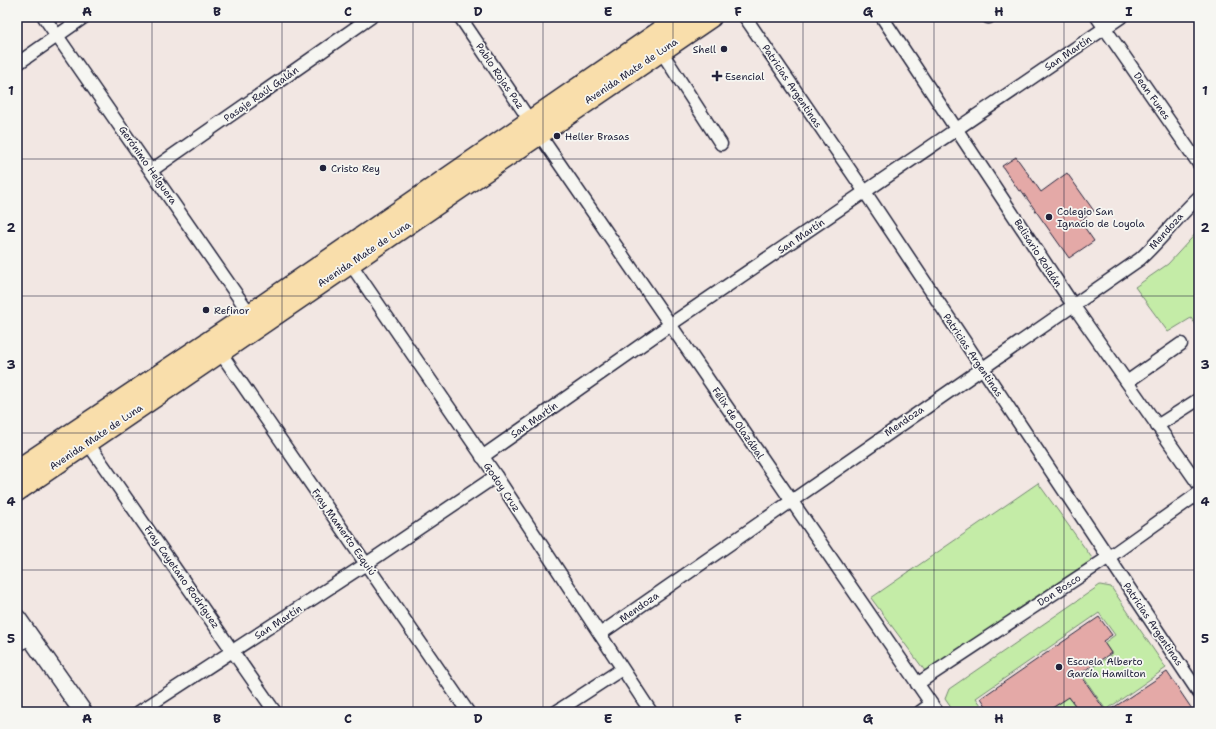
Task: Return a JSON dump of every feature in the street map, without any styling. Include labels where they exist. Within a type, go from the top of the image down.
[{"type":"main road","name":"Avenida Mate de Luna","points":[[17,491],[350,263],[534,128],[681,17]]},
{"type":"main road","name":"Avenida Mate de Luna","points":[[17,470],[250,314],[534,128],[661,51],[711,17]]},
{"type":"main road","points":[[17,608],[31,637]]},
{"type":"main road","points":[[17,618],[83,712]]},
{"type":"street","name":"Gerónimo Helguera","points":[[44,17],[152,170],[250,314]]},
{"type":"street","points":[[17,64],[84,17]]},
{"type":"street","name":"Pasaje Raúl Galán","points":[[152,170],[371,17]]},
{"type":"street","name":"Pablo Rojas Paz","points":[[460,17],[534,128]]},
{"type":"street","name":"Patricias Argentinas","points":[[745,17],[866,192],[981,369],[1109,557],[1199,693]]},
{"type":"street","name":"Belisario Roldán","points":[[882,17],[1073,305],[1199,485]]},
{"type":"street","name":"Dean Funes","points":[[1097,17],[1199,164]]},
{"type":"street","name":"San Martín","points":[[482,457],[671,324],[1121,17]]},
{"type":"street","points":[[661,51],[721,144]]},
{"type":"street","name":"Félix de Olazábal","points":[[534,128],[671,324],[790,500],[934,708]]},
{"type":"street","name":"Mendoza","points":[[600,634],[790,500],[1140,259],[1155,245],[1186,209],[1199,197]]},
{"type":"street","name":"Godoy Cruz","points":[[350,263],[496,476],[651,712]]},
{"type":"street","points":[[1127,382],[1181,344]]},
{"type":"street","name":"Fray Mamerto Esquiú","points":[[220,352],[468,712]]},
{"type":"street","points":[[1157,426],[1199,398]]},
{"type":"street","name":"Fray Cayetano Rodríguez","points":[[87,442],[234,651],[275,712]]},
{"type":"street","name":"San Martín","points":[[139,712],[366,564],[496,476]]},
{"type":"street","name":"Don Bosco","points":[[917,684],[1109,557],[1199,493]]},
{"type":"street","points":[[17,646],[31,637]]},
{"type":"street","points":[[556,712],[622,669]]},
{"type":"street","points":[[920,712],[934,708]]},
{"type":"green space","points":[[1199,230],[1199,329],[1191,318],[1168,332],[1135,287],[1168,264]]},
{"type":"green space","points":[[1038,483],[1092,558],[1086,568],[950,658],[925,671],[871,598]]},
{"type":"green space","points":[[1100,585],[1111,587],[1166,668],[1106,710],[1082,675],[1112,654],[1104,643],[1115,635],[1099,613],[976,698],[986,712],[954,712],[945,699],[949,689]]},
{"type":"green space","points":[[1069,697],[1079,712],[1047,712]]},
{"type":"building","points":[[1016,157],[1041,192],[1067,173],[1094,211],[1080,221],[1094,241],[1069,258],[1021,190],[1019,191],[1002,166]]},
{"type":"building","points":[[1099,617],[1112,635],[1103,641],[1111,653],[1080,674],[1106,712],[1080,712],[1069,697],[1046,712],[990,712],[981,698]]},
{"type":"building","points":[[1167,672],[1194,712],[1107,712]]},
{"type":"place","name":"Shell","points":[[724,49]]},
{"type":"place","name":"Esencial","points":[[717,76]]},
{"type":"place","name":"Heller Brasas","points":[[557,136]]},
{"type":"place","name":"Cristo Rey","points":[[323,168]]},
{"type":"place","name":"Colegio San Ignacio de Loyola","points":[[1049,217]]},
{"type":"place","name":"Refinor","points":[[206,310]]},
{"type":"place","name":"Escuela Alberto García Hamilton","points":[[1059,667]]}]
